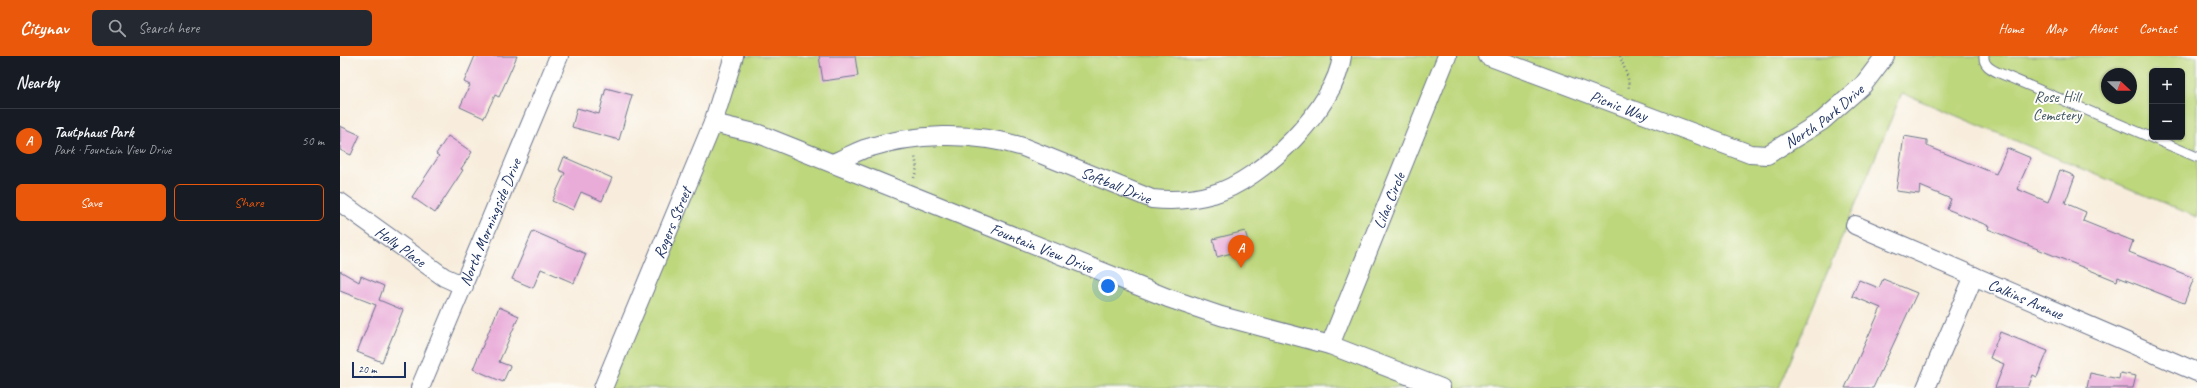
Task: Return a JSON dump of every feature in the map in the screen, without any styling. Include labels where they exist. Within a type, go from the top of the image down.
[{"type":"street","name":"North Morningside Drive","points":[[420,388],[559,56]]},
{"type":"street","name":"Rogers Street","points":[[603,388],[713,123],[734,56]]},
{"type":"street","name":"Softball Drive","points":[[833,163],[864,149],[913,139],[930,137],[975,137],[1001,140],[1023,147],[1152,199],[1168,201],[1214,194],[1239,183],[1260,169],[1300,133],[1320,107],[1333,85],[1342,56]]},
{"type":"street","name":"Lilac Circle","points":[[1330,345],[1447,56]]},
{"type":"street","name":"Picnic Way","points":[[1488,56],[1750,154]]},
{"type":"street","name":"North Park Drive","points":[[1750,154],[1767,155],[1822,121],[1863,85],[1885,56]]},
{"type":"street","name":"Fountain View Drive","points":[[713,123],[759,134],[1168,298],[1221,316],[1330,345],[1441,388]]},
{"type":"street","name":"Holly Place","points":[[340,202],[444,277],[464,286]]},
{"type":"street","name":"Calkins Avenue","points":[[1855,225],[2197,372]]},
{"type":"street","points":[[1926,388],[1974,276]]},
{"type":"lane","points":[[1984,56],[1984,60],[1988,68],[2197,156]]},
{"type":"path","points":[[1620,56],[1628,78],[1630,109]]},
{"type":"path","points":[[908,193],[916,168],[913,139]]},
{"type":"green space","name":"Rose Hill Cemetery","points":[[734,56],[2197,56],[2197,217],[1902,93],[1779,388],[603,388]]},
{"type":"building","points":[[475,56],[517,56],[499,97],[495,95],[484,118],[460,107],[470,85],[464,82]]},
{"type":"building","points":[[819,56],[855,56],[858,76],[823,81]]},
{"type":"building","points":[[606,88],[632,95],[619,140],[572,127],[577,108],[599,114]]},
{"type":"building","points":[[340,126],[360,135],[351,155],[340,150]]},
{"type":"building","points":[[448,136],[472,152],[461,169],[463,170],[435,213],[412,197],[439,156],[436,154]]},
{"type":"building","points":[[1904,136],[1927,140],[1927,146],[1996,174],[2007,148],[2031,158],[2017,189],[2048,202],[2060,170],[2075,176],[2065,203],[2086,212],[2083,221],[2133,241],[2129,252],[2194,278],[2184,303],[2118,277],[2117,281],[1988,229],[1989,226],[1947,209],[1951,199],[1920,186],[1919,194],[1896,191]]},
{"type":"building","points":[[564,157],[612,178],[602,201],[581,192],[573,210],[552,201],[565,173],[559,170]]},
{"type":"building","points":[[533,231],[586,254],[574,283],[541,269],[533,288],[512,279]]},
{"type":"building","points":[[1245,231],[1250,248],[1217,257],[1213,239]]},
{"type":"building","points":[[340,271],[359,282],[361,276],[384,286],[379,300],[403,310],[382,362],[357,352],[376,305],[340,291]]},
{"type":"building","points":[[1883,279],[1917,293],[1873,388],[1845,388],[1881,308],[1852,296],[1859,280],[1879,288]]},
{"type":"building","points":[[499,307],[519,316],[499,362],[510,366],[503,382],[473,369]]},
{"type":"building","points":[[2000,332],[2048,351],[2037,377],[2033,375],[2028,388],[1995,388],[2004,364],[1990,358]]},
{"type":"building","points":[[2090,373],[2119,379],[2120,373],[2136,376],[2133,388],[2087,388]]},
{"type":"place","name":"Tautphaus Park","points":[[1241,268]]}]
